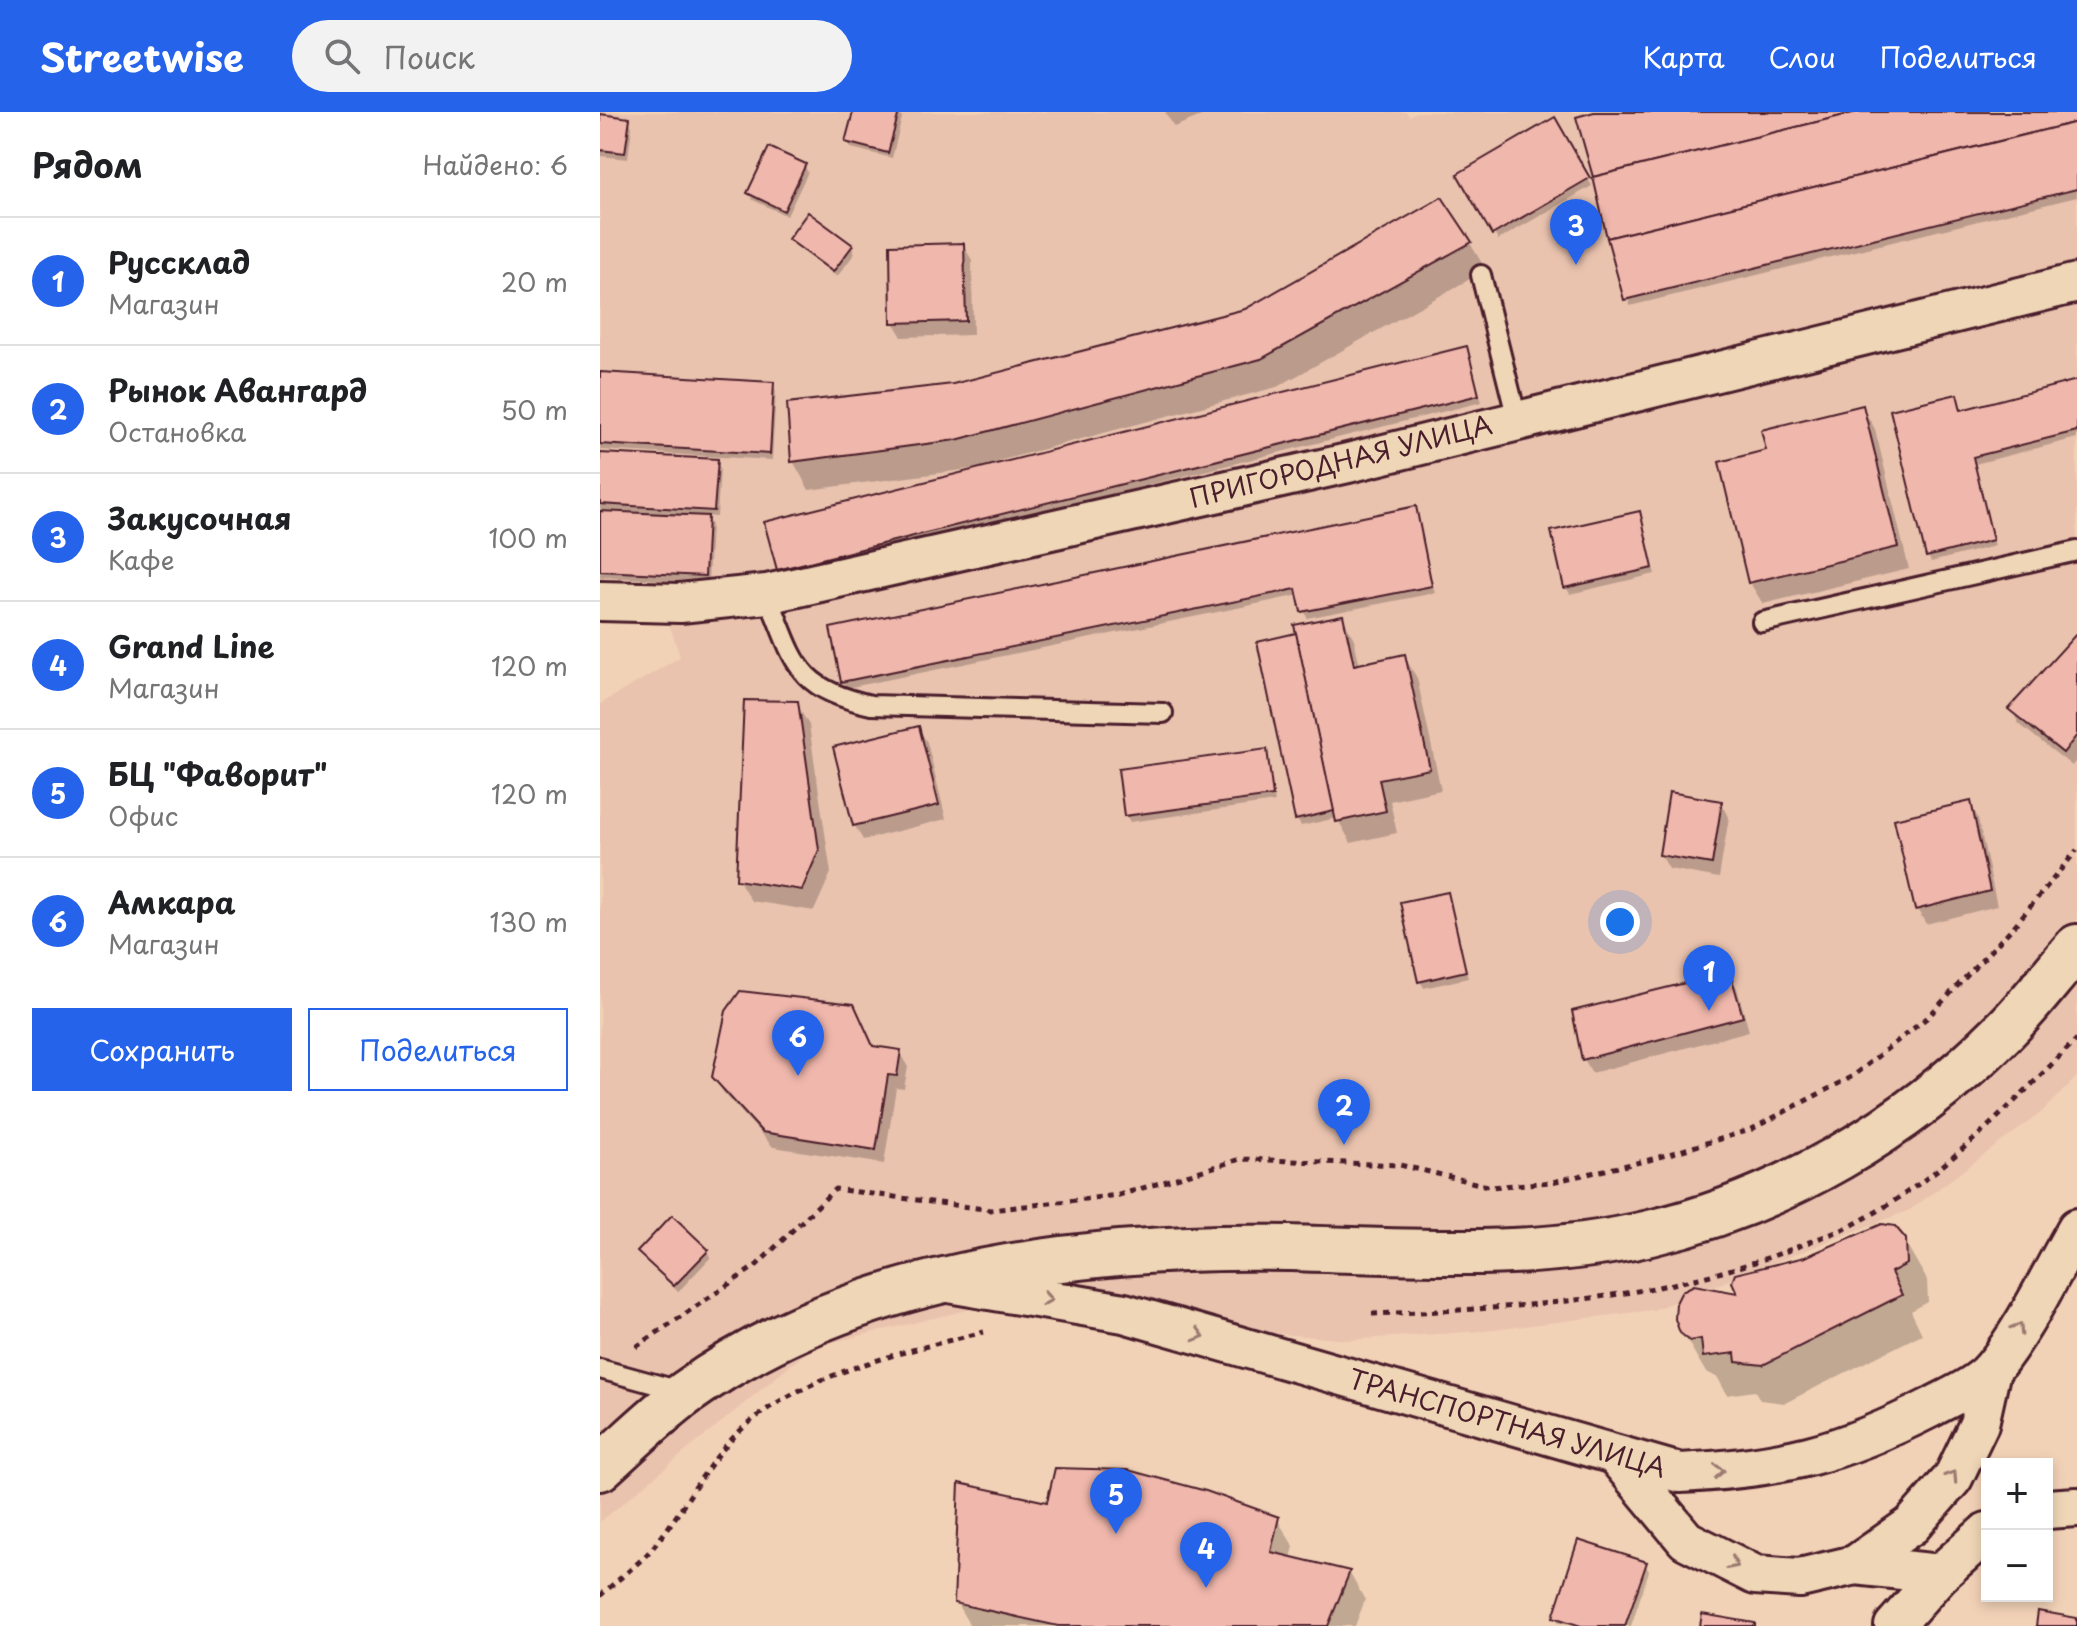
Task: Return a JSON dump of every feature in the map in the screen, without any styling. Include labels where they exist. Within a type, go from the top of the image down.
[{"type":"main road","name":"ТРАНСПОРТНАЯ УЛИЦА","points":[[600,1468],[687,1393],[790,1332],[857,1306],[942,1282],[1026,1264],[1242,1247],[1478,1250],[1565,1245],[1648,1234],[1739,1206],[1825,1167],[1926,1100],[2003,1033],[2077,947]]},
{"type":"street","name":"ПРИГОРОДНАЯ УЛИЦА","points":[[600,601],[680,603],[767,594],[1348,463],[2077,283]]},
{"type":"street","name":"ТРАНСПОРТНАЯ УЛИЦА","points":[[942,1282],[1124,1313],[1680,1473],[1756,1469],[1824,1455],[1901,1423],[1959,1393],[1991,1370],[2077,1228]]},
{"type":"street","points":[[1855,1565],[1912,1525],[1953,1478],[1979,1424],[1991,1370]]},
{"type":"street","points":[[1616,1456],[1686,1540],[1755,1575],[1800,1578],[1855,1565],[1940,1574]]},
{"type":"street","points":[[2053,1509],[2077,1507]]},
{"type":"street","points":[[1894,1626],[1940,1574],[1981,1537]]},
{"type":"lane","points":[[1481,275],[1517,419]]},
{"type":"lane","points":[[1762,622],[2077,551]]},
{"type":"lane","points":[[767,594],[798,668],[833,696],[871,705],[1163,713]]},
{"type":"lane","points":[[603,1370],[687,1393]]},
{"type":"path","points":[[603,1370],[757,1265],[835,1189],[991,1210],[1119,1195],[1241,1159],[1400,1165],[1492,1187],[1566,1179],[1649,1160],[1750,1130],[1851,1077],[1928,1017],[2015,925],[2077,850]]},
{"type":"path","points":[[600,1596],[650,1551],[713,1461],[743,1428],[783,1401],[845,1370],[988,1331]]},
{"type":"shaded area","points":[[600,112],[1407,112],[1409,116],[1416,112],[2077,112],[2077,1077],[2042,1112],[1910,1210],[1653,1310],[1485,1331],[1348,1340],[980,1307],[813,1347],[600,1522],[600,704],[680,657],[657,586],[600,582]]},
{"type":"building","points":[[853,112],[899,112],[888,153],[845,142]]},
{"type":"building","points":[[1594,112],[1857,112],[1593,177],[1576,117]]},
{"type":"building","points":[[1857,112],[2077,112],[2077,122],[1607,238],[1593,177]]},
{"type":"building","points":[[600,114],[630,118],[625,153],[600,150]]},
{"type":"building","points":[[1555,117],[1590,178],[1492,235],[1457,174]]},
{"type":"building","points":[[2077,122],[2077,189],[1624,300],[1607,238]]},
{"type":"building","points":[[769,147],[806,164],[784,211],[747,193]]},
{"type":"building","points":[[1442,197],[1472,242],[1261,359],[956,440],[791,462],[787,403],[953,384],[1245,309]]},
{"type":"building","points":[[808,212],[853,245],[833,272],[788,239]]},
{"type":"building","points":[[964,243],[966,321],[891,323],[890,245]]},
{"type":"building","points":[[1467,346],[1479,395],[777,570],[764,522]]},
{"type":"building","points":[[600,372],[774,382],[770,454],[600,444]]},
{"type":"building","points":[[2077,380],[2077,431],[1973,457],[1993,540],[1926,557],[1890,410],[1957,394],[1961,410]]},
{"type":"building","points":[[1863,405],[1898,547],[1748,583],[1719,462],[1766,450],[1761,430]]},
{"type":"building","points":[[600,453],[718,459],[714,511],[600,504]]},
{"type":"building","points":[[1416,506],[1432,586],[1301,612],[1296,589],[841,682],[830,628]]},
{"type":"building","points":[[600,511],[708,516],[705,576],[600,571]]},
{"type":"building","points":[[1640,511],[1653,568],[1564,588],[1551,531]]},
{"type":"building","points":[[1343,615],[1354,665],[1405,654],[1430,769],[1379,779],[1386,811],[1336,822],[1294,625]]},
{"type":"building","points":[[1296,633],[1334,811],[1295,820],[1257,642]]},
{"type":"building","points":[[2077,633],[2077,735],[2063,753],[2008,709]]},
{"type":"building","points":[[744,700],[798,701],[819,850],[802,890],[736,880]]},
{"type":"building","points":[[919,726],[939,805],[853,826],[833,747]]},
{"type":"building","points":[[1267,749],[1273,796],[1124,816],[1118,769]]},
{"type":"building","points":[[1669,792],[1722,801],[1712,864],[1659,855]]},
{"type":"building","points":[[1971,801],[1990,891],[1915,910],[1894,819]]},
{"type":"building","points":[[1448,892],[1466,971],[1418,982],[1400,902]]},
{"type":"building","points":[[1730,972],[1743,1017],[1582,1060],[1572,1011]]},
{"type":"building","points":[[740,991],[854,1004],[873,1046],[901,1050],[897,1076],[888,1075],[876,1150],[762,1132],[712,1077],[726,1011]]},
{"type":"building","points":[[672,1215],[709,1250],[674,1286],[637,1252]]},
{"type":"building","points":[[1882,1224],[1895,1226],[1906,1239],[1907,1264],[1891,1272],[1902,1295],[1763,1365],[1736,1362],[1735,1353],[1703,1357],[1701,1339],[1690,1341],[1680,1333],[1675,1319],[1676,1303],[1682,1291],[1694,1285],[1737,1293],[1732,1282],[1735,1274],[1805,1257]]},
{"type":"building","points":[[1055,1468],[1128,1470],[1206,1491],[1279,1517],[1271,1552],[1350,1571],[1328,1626],[1058,1626],[954,1603],[959,1483],[1047,1502]]},
{"type":"building","points":[[1578,1540],[1647,1562],[1625,1626],[1581,1626],[1553,1617]]},
{"type":"building","points":[[2038,1611],[2077,1618],[2077,1626],[2036,1626]]},
{"type":"building","points":[[1702,1614],[1755,1623],[1755,1626],[1700,1626]]},
{"type":"place","name":"Закусочная","points":[[1576,265]]},
{"type":"place","name":"Руссклад","points":[[1709,1011]]},
{"type":"place","name":"Амкара","points":[[798,1076]]},
{"type":"place","name":"Рынок Авангард","points":[[1344,1145]]},
{"type":"place","name":"БЦ \"Фаворит\"","points":[[1116,1534]]},
{"type":"place","name":"Grand Line","points":[[1206,1588]]}]
